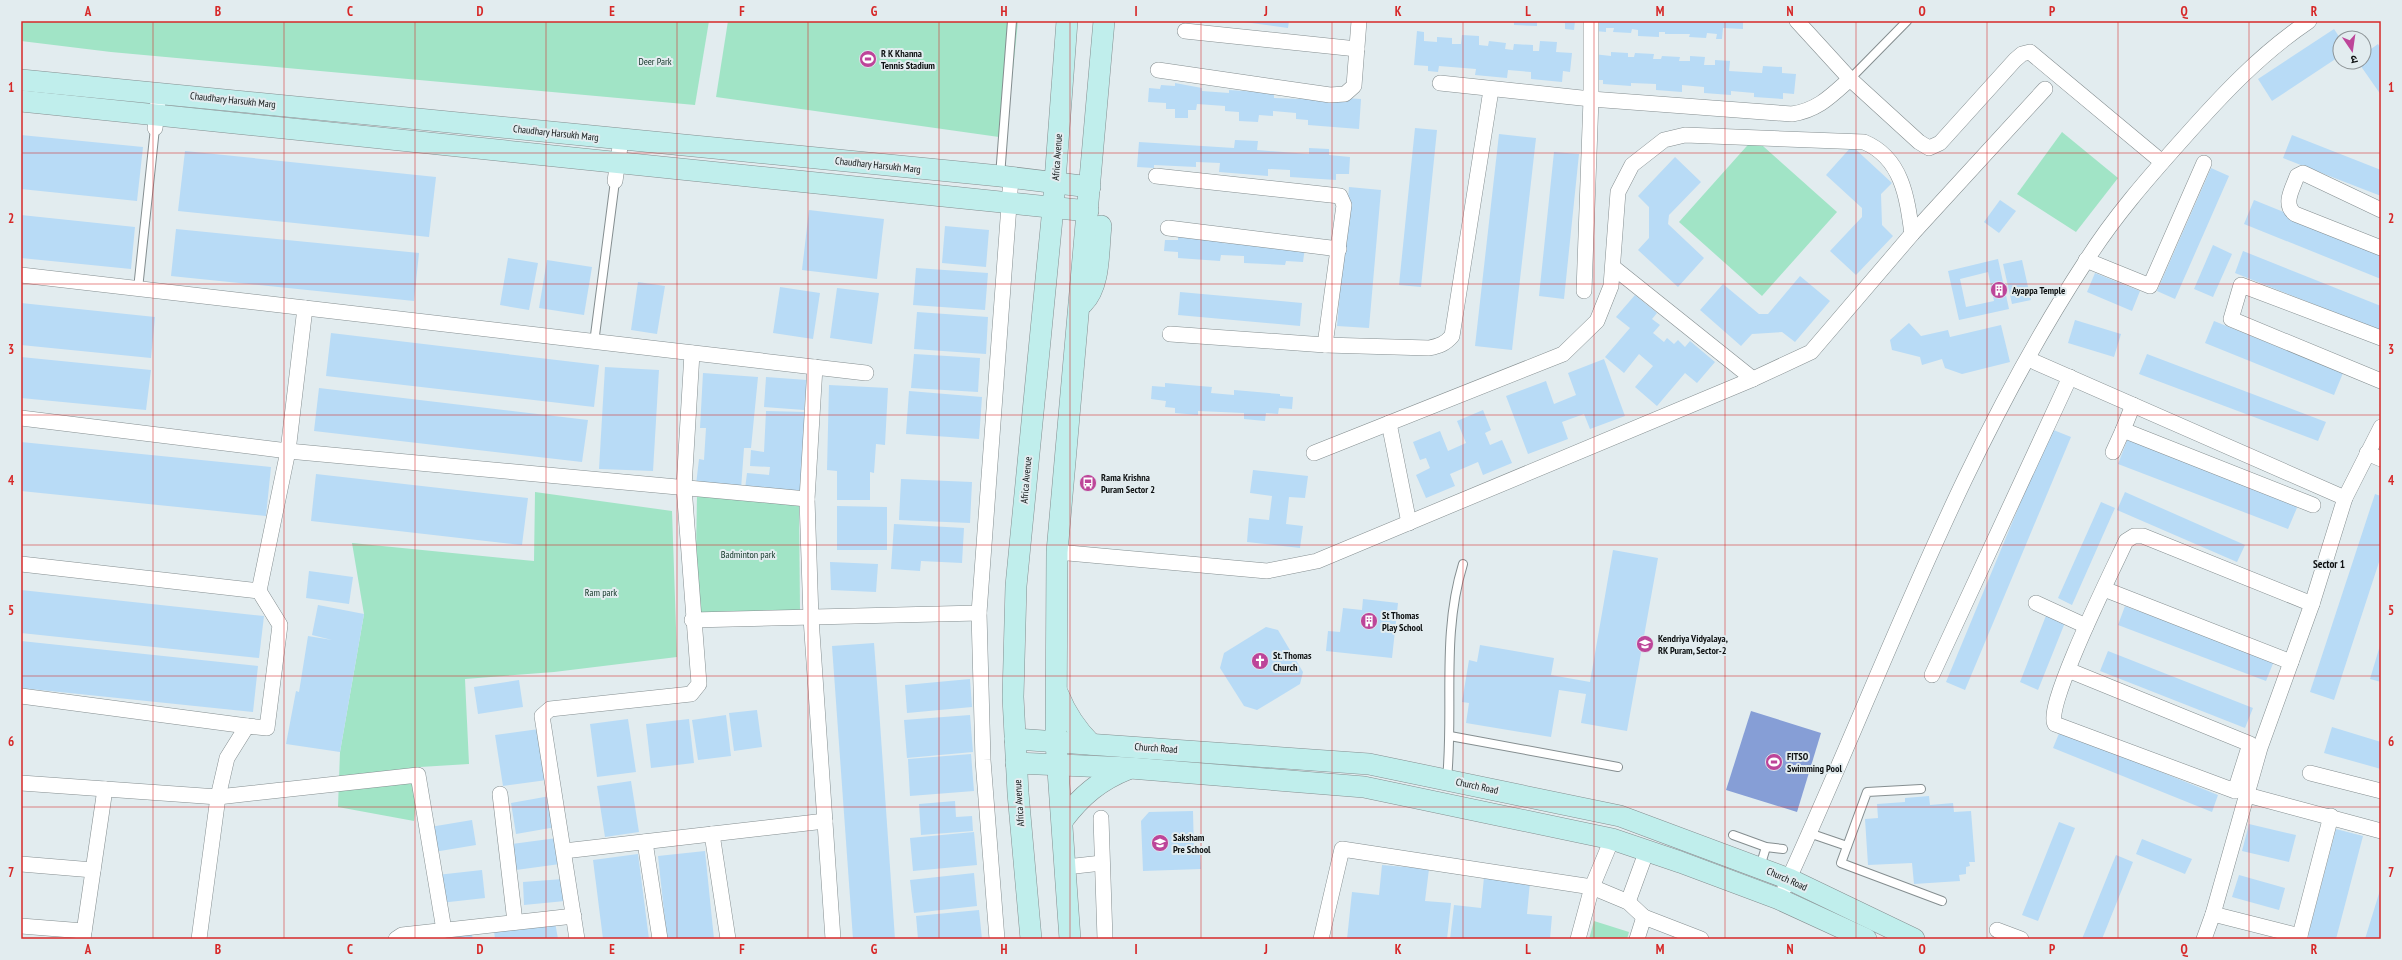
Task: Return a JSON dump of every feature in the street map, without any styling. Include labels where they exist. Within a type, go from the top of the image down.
[{"type":"street","name":"Africa Avenue","points":[[1030,939],[1016,763],[1013,697],[1016,586],[1053,208],[1067,21]]},
{"type":"street","points":[[1070,939],[1063,820],[1056,742],[1056,552],[1104,21]]},
{"type":"street","points":[[1158,70],[1339,95],[1345,94],[1354,86],[1358,21]]},
{"type":"street","points":[[1584,291],[1591,99],[1591,21]]},
{"type":"street","points":[[1797,21],[1850,79],[1919,142],[1929,148],[1933,148],[2015,60],[2022,54],[2030,52],[2162,162]]},
{"type":"street","points":[[1780,899],[1917,580],[1955,498],[1998,410],[2086,260],[2162,162],[2230,85],[2264,55],[2309,21]]},
{"type":"street","points":[[1185,31],[1357,49]]},
{"type":"street","points":[[1078,308],[1088,298],[1096,276],[1111,77],[1101,49]]},
{"type":"street","points":[[1440,83],[1491,90],[1591,99],[1792,114],[1808,111],[1817,107],[1850,79]]},
{"type":"street","name":"Chaudhary Harsukh Marg","points":[[21,80],[159,92],[621,140],[1055,182],[1090,187]]},
{"type":"street","points":[[1056,552],[1267,571],[1317,561],[1753,379],[1811,352],[1912,234],[2045,89]]},
{"type":"street","points":[[1170,334],[1325,345],[1429,348],[1439,346],[1452,336],[1491,90]]},
{"type":"street","points":[[156,121],[159,92]]},
{"type":"street","points":[[21,101],[156,121],[616,171],[1010,202],[1088,211]]},
{"type":"street","points":[[1314,453],[1563,354],[1597,321],[1611,286],[1618,192],[1632,165],[1664,140],[1685,135],[1864,142],[1876,147],[1899,173],[1907,198],[1912,234]]},
{"type":"street","points":[[616,171],[621,140]]},
{"type":"street","points":[[2086,260],[2150,286],[2204,163]]},
{"type":"street","points":[[2381,210],[2303,173],[2297,176],[2288,203],[2290,210],[2295,214],[2381,248]]},
{"type":"street","points":[[1156,176],[1338,195],[1344,204],[1325,345]]},
{"type":"street","points":[[997,939],[983,760],[979,613],[1010,202],[1005,177]]},
{"type":"street","points":[[1168,228],[1339,249]]},
{"type":"street","points":[[1613,267],[1753,379]]},
{"type":"street","points":[[21,275],[594,343],[866,373]]},
{"type":"street","points":[[2381,338],[2241,285],[2231,319],[2381,381]]},
{"type":"street","points":[[21,696],[267,728],[280,625],[259,591],[288,452],[305,308]]},
{"type":"street","points":[[577,939],[542,716],[550,709],[691,694],[696,689],[699,677],[692,620],[684,486],[692,353]]},
{"type":"street","points":[[2028,359],[2345,498]]},
{"type":"street","points":[[815,367],[807,499],[811,618],[833,939]]},
{"type":"street","points":[[1932,675],[2070,377]]},
{"type":"street","points":[[2113,452],[2133,405]]},
{"type":"street","points":[[21,418],[288,452],[684,486],[807,499]]},
{"type":"street","points":[[1389,423],[1409,523]]},
{"type":"street","points":[[2204,939],[2213,914],[2246,785],[2312,604],[2345,498],[2381,427]]},
{"type":"street","points":[[2123,430],[2314,505]]},
{"type":"street","points":[[2367,453],[2381,459]]},
{"type":"street","points":[[2312,604],[2137,535],[2126,541],[2086,626],[2053,711],[2052,719],[2055,724],[2235,790],[2246,785],[2331,816],[2381,831]]},
{"type":"street","points":[[21,564],[259,591]]},
{"type":"street","points":[[2104,589],[2291,662]]},
{"type":"street","points":[[2036,603],[2086,626]]},
{"type":"street","points":[[692,620],[979,613]]},
{"type":"street","points":[[2068,670],[2250,744],[2246,785]]},
{"type":"street","points":[[1056,690],[1066,713],[1079,732],[1091,744]]},
{"type":"street","points":[[199,939],[218,796],[227,758],[247,726]]},
{"type":"street","name":"Church Road","points":[[1015,739],[1368,764],[1620,816],[1789,879],[1914,939]]},
{"type":"street","points":[[1016,763],[1130,768],[1364,787],[1612,839],[1647,850],[1780,899],[1866,939]]},
{"type":"street","points":[[1063,820],[1076,803],[1091,788],[1109,776],[1130,768]]},
{"type":"street","points":[[2310,773],[2381,791]]},
{"type":"street","points":[[21,783],[218,796],[418,775],[444,930]]},
{"type":"street","points":[[21,926],[84,935],[105,789]]},
{"type":"street","points":[[500,794],[515,922]]},
{"type":"street","points":[[2213,914],[2299,938],[2331,816]]},
{"type":"street","points":[[1101,818],[1105,939]]},
{"type":"street","points":[[564,851],[825,821]]},
{"type":"street","points":[[712,834],[728,939]]},
{"type":"street","points":[[1578,939],[1592,887],[1612,839]]},
{"type":"street","points":[[645,842],[660,939]]},
{"type":"street","points":[[1321,939],[1342,849],[1592,887],[1628,902],[1644,917],[1701,939]]},
{"type":"street","points":[[1628,902],[1647,850]]},
{"type":"street","points":[[1066,867],[1102,863]]},
{"type":"street","points":[[21,864],[93,870]]},
{"type":"street","points":[[396,939],[402,935],[574,916]]},
{"type":"street","points":[[1637,939],[1644,917]]},
{"type":"street","points":[[1997,930],[2021,939]]},
{"type":"lane","points":[[1005,177],[1012,21]]},
{"type":"lane","points":[[1850,79],[1906,21]]},
{"type":"lane","points":[[138,289],[156,121]]},
{"type":"lane","points":[[594,343],[616,171]]},
{"type":"lane","points":[[1447,780],[1450,736],[1448,672],[1453,603],[1463,564]]},
{"type":"lane","points":[[1450,736],[1618,767]]},
{"type":"lane","points":[[1921,789],[1867,792],[1841,863],[1942,901]]},
{"type":"lane","points":[[1809,833],[1847,846]]},
{"type":"lane","points":[[1733,835],[1766,847],[1783,849]]},
{"type":"lane","points":[[1760,867],[1766,847]]},
{"type":"green space","name":"Deer Park","points":[[21,21],[709,21],[695,105],[111,52],[21,41]]},
{"type":"green space","name":"R K Khanna Tennis Stadium","points":[[728,21],[1018,21],[1006,138],[716,97]]},
{"type":"green space","points":[[2062,132],[2118,178],[2076,232],[2017,194]]},
{"type":"green space","points":[[1754,138],[1837,212],[1762,296],[1679,222]]},
{"type":"green space","name":"Ram park","points":[[535,492],[672,511],[677,657],[554,672],[465,679],[469,764],[420,767],[414,821],[338,807],[340,752],[364,614],[352,543],[534,561]]},
{"type":"green space","name":"Badminton park","points":[[697,495],[799,504],[800,610],[695,613]]},
{"type":"green space","points":[[1594,921],[1629,932],[1627,939],[1589,939]]},
{"type":"water","name":"FITSO Swimming Pool","points":[[1751,711],[1821,733],[1797,812],[1726,790]]},
{"type":"building","points":[[1236,21],[1289,21],[1288,28]]},
{"type":"building","points":[[1514,21],[1537,21],[1537,26],[1514,25]]},
{"type":"building","points":[[1547,21],[1575,21],[1574,30],[1565,29],[1565,23]]},
{"type":"building","points":[[1596,21],[1743,21],[1743,29],[1723,28],[1722,39],[1716,39],[1717,34],[1707,33],[1706,38],[1689,37],[1690,34],[1665,34],[1665,32],[1659,32],[1659,37],[1638,36],[1638,30],[1632,29],[1631,33],[1613,32],[1614,28],[1606,28],[1606,32],[1595,31]]},
{"type":"building","points":[[2332,30],[2332,61],[2272,101],[2258,79]]},
{"type":"building","points":[[1417,31],[1424,32],[1424,41],[1437,42],[1437,37],[1452,38],[1452,44],[1461,44],[1462,35],[1479,36],[1479,45],[1488,46],[1489,41],[1506,43],[1505,49],[1513,50],[1514,44],[1533,45],[1533,51],[1539,51],[1540,41],[1557,42],[1556,52],[1572,53],[1570,72],[1563,71],[1562,82],[1531,79],[1531,72],[1508,70],[1507,78],[1475,75],[1476,69],[1439,66],[1438,72],[1428,71],[1428,66],[1414,65]]},
{"type":"building","points":[[2378,44],[2381,49],[2381,95],[2364,70],[2372,70],[2372,48]]},
{"type":"building","points":[[1611,52],[1628,53],[1628,57],[1634,57],[1635,53],[1654,54],[1653,59],[1661,59],[1662,56],[1680,57],[1679,61],[1690,61],[1690,56],[1705,57],[1704,65],[1715,65],[1715,60],[1730,61],[1729,71],[1762,73],[1763,66],[1782,67],[1782,73],[1796,74],[1794,94],[1783,93],[1783,99],[1754,97],[1754,93],[1731,91],[1731,95],[1704,93],[1704,87],[1682,85],[1682,92],[1656,90],[1656,84],[1631,83],[1631,86],[1603,84],[1603,80],[1591,80],[1593,54],[1611,56]]},
{"type":"building","points":[[1175,83],[1202,88],[1202,91],[1229,93],[1229,90],[1274,93],[1274,98],[1299,99],[1299,95],[1361,99],[1359,129],[1308,125],[1308,120],[1296,119],[1296,113],[1273,111],[1273,116],[1259,115],[1258,122],[1239,121],[1239,112],[1225,111],[1225,106],[1197,104],[1196,110],[1188,110],[1188,118],[1175,118],[1175,109],[1166,109],[1166,103],[1148,102],[1149,88],[1160,89],[1161,85],[1175,86]]},
{"type":"building","points":[[1415,128],[1437,130],[1421,287],[1399,285]]},
{"type":"building","points":[[1499,134],[1536,138],[1512,350],[1475,346]]},
{"type":"building","points":[[21,135],[143,147],[137,201],[21,189]]},
{"type":"building","points":[[2292,135],[2381,170],[2381,196],[2283,158]]},
{"type":"building","points":[[1235,140],[1258,141],[1257,150],[1309,154],[1309,148],[1329,149],[1329,155],[1350,157],[1349,174],[1336,174],[1336,180],[1290,177],[1290,170],[1268,169],[1268,176],[1219,172],[1220,163],[1196,162],[1196,167],[1154,165],[1154,168],[1137,167],[1139,142],[1234,148]]},
{"type":"building","points":[[1852,146],[1892,183],[1881,194],[1882,225],[1893,236],[1856,275],[1830,251],[1862,217],[1862,208],[1826,175]]},
{"type":"building","points":[[185,151],[436,177],[429,237],[178,211]]},
{"type":"building","points":[[1554,152],[1579,154],[1564,299],[1539,296]]},
{"type":"building","points":[[1675,157],[1701,182],[1669,215],[1668,224],[1704,258],[1678,287],[1638,250],[1649,238],[1649,207],[1638,196]]},
{"type":"building","points":[[2211,168],[2229,176],[2175,299],[2157,291]]},
{"type":"building","points":[[1349,187],[1381,190],[1369,328],[1337,326]]},
{"type":"building","points":[[2000,200],[2016,211],[1999,233],[1984,222]]},
{"type":"building","points":[[2254,200],[2381,251],[2381,279],[2244,224]]},
{"type":"building","points":[[809,210],[884,219],[877,279],[802,270]]},
{"type":"building","points":[[21,215],[135,227],[131,269],[21,258]]},
{"type":"building","points":[[945,226],[989,230],[986,267],[942,263]]},
{"type":"building","points":[[176,229],[419,253],[414,301],[171,276]]},
{"type":"building","points":[[1178,235],[1222,238],[1222,243],[1305,247],[1303,262],[1286,261],[1285,265],[1244,263],[1244,256],[1221,255],[1220,261],[1178,258],[1178,252],[1164,251],[1165,240],[1178,240]]},
{"type":"building","points":[[2213,245],[2232,254],[2213,297],[2194,289]]},
{"type":"building","points":[[2243,251],[2381,306],[2381,331],[2235,273]]},
{"type":"building","points":[[508,258],[538,263],[529,310],[500,305]]},
{"type":"building","name":"Ayappa Temple","points":[[1998,259],[2009,309],[1959,320],[1948,271]],"holes":[[[1988,272],[1994,301],[1966,307],[1960,279]]]},
{"type":"building","points":[[547,260],[592,267],[584,315],[539,308]]},
{"type":"building","points":[[2022,260],[2031,300],[2012,304],[2003,264]]},
{"type":"building","points":[[916,268],[988,273],[985,310],[913,305]]},
{"type":"building","points":[[2095,273],[2140,291],[2132,311],[2087,292]]},
{"type":"building","points":[[1800,276],[1830,301],[1795,342],[1782,332],[1752,334],[1741,346],[1700,310],[1723,284],[1759,314],[1768,314]]},
{"type":"building","points":[[638,282],[665,286],[657,334],[631,330]]},
{"type":"building","points":[[780,287],[820,293],[813,339],[773,333]]},
{"type":"building","points":[[837,288],[879,293],[872,344],[830,338]]},
{"type":"building","points":[[1180,292],[1302,303],[1300,326],[1178,315]]},
{"type":"building","points":[[1635,295],[1657,313],[1652,319],[1660,325],[1653,333],[1664,342],[1667,338],[1674,344],[1678,340],[1685,347],[1690,341],[1715,362],[1697,383],[1685,373],[1657,406],[1635,387],[1653,366],[1639,354],[1624,373],[1605,357],[1630,328],[1616,317]]},
{"type":"building","points":[[21,303],[155,317],[151,358],[21,345]]},
{"type":"building","points":[[917,312],[988,317],[986,354],[914,349]]},
{"type":"building","points":[[2075,320],[2121,334],[2114,357],[2068,343]]},
{"type":"building","points":[[2214,321],[2343,373],[2334,395],[2205,343]]},
{"type":"building","points":[[1909,323],[1921,336],[1948,330],[1950,337],[2001,325],[2010,362],[1962,374],[1945,368],[1942,359],[1922,365],[1920,357],[1892,350],[1890,340]]},
{"type":"building","points":[[331,333],[599,365],[594,407],[326,376]]},
{"type":"building","points":[[914,354],[980,358],[978,392],[911,388]]},
{"type":"building","points":[[2147,354],[2326,422],[2318,441],[2139,374]]},
{"type":"building","points":[[21,357],[151,370],[146,410],[21,398]]},
{"type":"building","points":[[1604,359],[1625,416],[1590,429],[1584,414],[1562,422],[1568,439],[1528,454],[1506,396],[1546,381],[1554,404],[1576,395],[1568,373]]},
{"type":"building","points":[[605,367],[659,370],[653,471],[599,469]]},
{"type":"building","points":[[703,373],[758,377],[751,448],[744,448],[741,489],[696,485],[699,459],[704,460],[706,428],[700,428]]},
{"type":"building","points":[[766,377],[807,380],[804,410],[764,407]]},
{"type":"building","points":[[1165,383],[1212,387],[1211,393],[1234,395],[1234,390],[1280,394],[1280,396],[1293,397],[1292,409],[1279,408],[1278,414],[1266,413],[1265,421],[1244,419],[1244,413],[1198,411],[1198,415],[1175,413],[1175,408],[1165,407],[1166,401],[1151,399],[1152,386],[1165,387]]},
{"type":"building","points":[[829,385],[888,388],[885,445],[876,444],[874,473],[870,472],[870,500],[837,500],[837,471],[827,470]]},
{"type":"building","points":[[319,388],[588,420],[582,462],[314,431]]},
{"type":"building","points":[[909,391],[982,397],[979,439],[906,434]]},
{"type":"building","points":[[1483,410],[1491,430],[1485,433],[1490,445],[1502,440],[1512,463],[1483,475],[1478,462],[1450,474],[1455,486],[1426,498],[1416,475],[1430,468],[1426,458],[1420,460],[1413,442],[1440,431],[1448,451],[1466,443],[1457,421]]},
{"type":"building","points":[[766,411],[807,412],[803,494],[745,489],[747,473],[769,475],[770,467],[750,466],[751,450],[764,452]]},
{"type":"building","points":[[2051,429],[2071,437],[1965,690],[1946,682]]},
{"type":"building","points":[[2128,438],[2299,503],[2288,529],[2118,464]]},
{"type":"building","points":[[21,442],[271,467],[266,516],[21,491]]},
{"type":"building","points":[[1253,470],[1308,476],[1305,498],[1289,497],[1286,524],[1303,526],[1300,548],[1247,542],[1249,518],[1269,520],[1272,496],[1250,493]]},
{"type":"building","points":[[316,474],[528,498],[522,545],[311,521]]},
{"type":"building","points":[[901,479],[972,482],[970,523],[899,520]]},
{"type":"building","points":[[2125,492],[2245,545],[2237,562],[2117,510]]},
{"type":"building","points":[[2375,494],[2381,496],[2381,556],[2334,700],[2310,692]]},
{"type":"building","points":[[2101,502],[2115,508],[2072,605],[2058,598]]},
{"type":"building","points":[[837,506],[887,507],[887,550],[837,550]]},
{"type":"building","points":[[894,524],[964,528],[962,563],[921,561],[920,571],[891,569]]},
{"type":"building","points":[[1613,550],[1658,558],[1627,731],[1581,723],[1586,694],[1559,690],[1551,737],[1466,723],[1469,703],[1462,702],[1469,660],[1477,662],[1480,645],[1554,658],[1551,675],[1590,682]]},
{"type":"building","points":[[830,562],[878,564],[876,592],[831,590]]},
{"type":"building","points":[[309,571],[353,577],[349,604],[306,598]]},
{"type":"building","points":[[21,590],[264,616],[259,658],[21,633]]},
{"type":"building","name":"St Thomas Play School","points":[[1363,599],[1398,603],[1392,658],[1326,651],[1328,631],[1340,632],[1343,608],[1362,610]]},
{"type":"building","points":[[318,605],[364,614],[340,752],[286,744],[296,691],[299,692],[308,636],[332,640],[312,635]]},
{"type":"building","points":[[2125,606],[2274,661],[2266,681],[2118,625]]},
{"type":"building","points":[[2047,613],[2066,620],[2038,690],[2020,682]]},
{"type":"building","name":"St. Thomas Church","points":[[1266,627],[1278,630],[1303,672],[1300,684],[1257,710],[1244,706],[1220,668],[1224,653]]},
{"type":"building","points":[[21,641],[258,666],[253,712],[21,688]]},
{"type":"building","points":[[2381,642],[2381,682],[2370,679]]},
{"type":"building","points":[[874,643],[895,939],[853,939],[832,646]]},
{"type":"building","points":[[2108,651],[2253,708],[2245,728],[2100,671]]},
{"type":"building","points":[[970,679],[972,707],[907,713],[905,685]]},
{"type":"building","points":[[519,680],[523,707],[478,714],[474,687]]},
{"type":"building","points":[[757,710],[762,747],[734,751],[729,713]]},
{"type":"building","points":[[726,715],[731,756],[698,760],[692,720]]},
{"type":"building","points":[[970,715],[973,752],[907,758],[904,720]]},
{"type":"building","points":[[628,719],[636,772],[597,777],[590,724]]},
{"type":"building","points":[[689,719],[694,763],[651,768],[646,724]]},
{"type":"building","points":[[2332,727],[2381,742],[2381,769],[2324,753]]},
{"type":"building","points":[[539,729],[547,780],[503,786],[495,735]]},
{"type":"building","points":[[2060,731],[2218,795],[2212,812],[2053,748]]},
{"type":"building","points":[[971,754],[974,791],[910,796],[908,759]]},
{"type":"building","points":[[631,781],[639,832],[605,837],[597,786]]},
{"type":"building","points":[[550,796],[556,827],[516,834],[511,803]]},
{"type":"building","points":[[1929,796],[1930,805],[1953,803],[1954,812],[1971,811],[1975,862],[1969,862],[1970,866],[1966,867],[1966,874],[1959,875],[1960,881],[1914,884],[1912,863],[1868,865],[1865,819],[1878,818],[1877,804],[1905,802],[1905,798]]},
{"type":"building","points":[[955,801],[956,817],[972,816],[973,831],[921,835],[919,804]]},
{"type":"building","points":[[1193,811],[1194,852],[1200,851],[1201,869],[1143,871],[1141,821],[1149,812]]},
{"type":"building","points":[[472,820],[476,845],[434,852],[430,827]]},
{"type":"building","points":[[2059,822],[2075,828],[2038,921],[2022,915]]},
{"type":"building","points":[[2249,824],[2296,835],[2289,862],[2242,851]]},
{"type":"building","points":[[2336,829],[2363,836],[2336,939],[2307,939]]},
{"type":"building","points":[[974,832],[977,865],[913,871],[910,838]]},
{"type":"building","points":[[557,838],[560,864],[516,870],[512,844]]},
{"type":"building","points":[[2142,839],[2192,859],[2185,874],[2136,854]]},
{"type":"building","points":[[705,851],[714,939],[667,939],[658,856]]},
{"type":"building","points":[[638,854],[649,939],[603,939],[593,860]]},
{"type":"building","points":[[2116,855],[2133,862],[2102,939],[2082,939]]},
{"type":"building","points":[[1382,865],[1429,869],[1425,901],[1451,903],[1447,939],[1347,939],[1352,892],[1379,895]]},
{"type":"building","points":[[482,870],[485,898],[440,903],[437,875]]},
{"type":"building","points":[[974,873],[977,906],[914,913],[910,880]]},
{"type":"building","points":[[2239,875],[2285,888],[2279,910],[2232,897]]},
{"type":"building","points":[[1484,877],[1530,882],[1527,914],[1552,916],[1550,939],[1450,939],[1454,905],[1481,908]]},
{"type":"building","points":[[563,879],[565,901],[524,905],[523,882]]},
{"type":"building","points":[[2381,887],[2381,939],[2365,939]]},
{"type":"building","points":[[979,910],[982,939],[918,939],[916,916]]},
{"type":"building","points":[[555,922],[558,939],[495,939],[494,931]]},
{"type":"building","points":[[471,932],[473,939],[438,939],[438,938]]},
{"type":"place","name":"R K Khanna Tennis Stadium","points":[[868,59]]},
{"type":"place","name":"Ayappa Temple","points":[[1999,290]]},
{"type":"place","name":"Rama Krishna Puram Sector 2","points":[[1088,483]]},
{"type":"place","name":"St Thomas Play School","points":[[1369,621]]},
{"type":"place","name":"Kendriya Vidyalaya, RK Puram, Sector-2","points":[[1645,644]]},
{"type":"place","name":"St. Thomas Church","points":[[1260,661]]},
{"type":"place","name":"FITSO Swimming Pool","points":[[1774,762]]},
{"type":"place","name":"Saksham Pre School","points":[[1160,843]]},
{"type":"district","name":"Sector 1","points":[[2329,564]]}]
